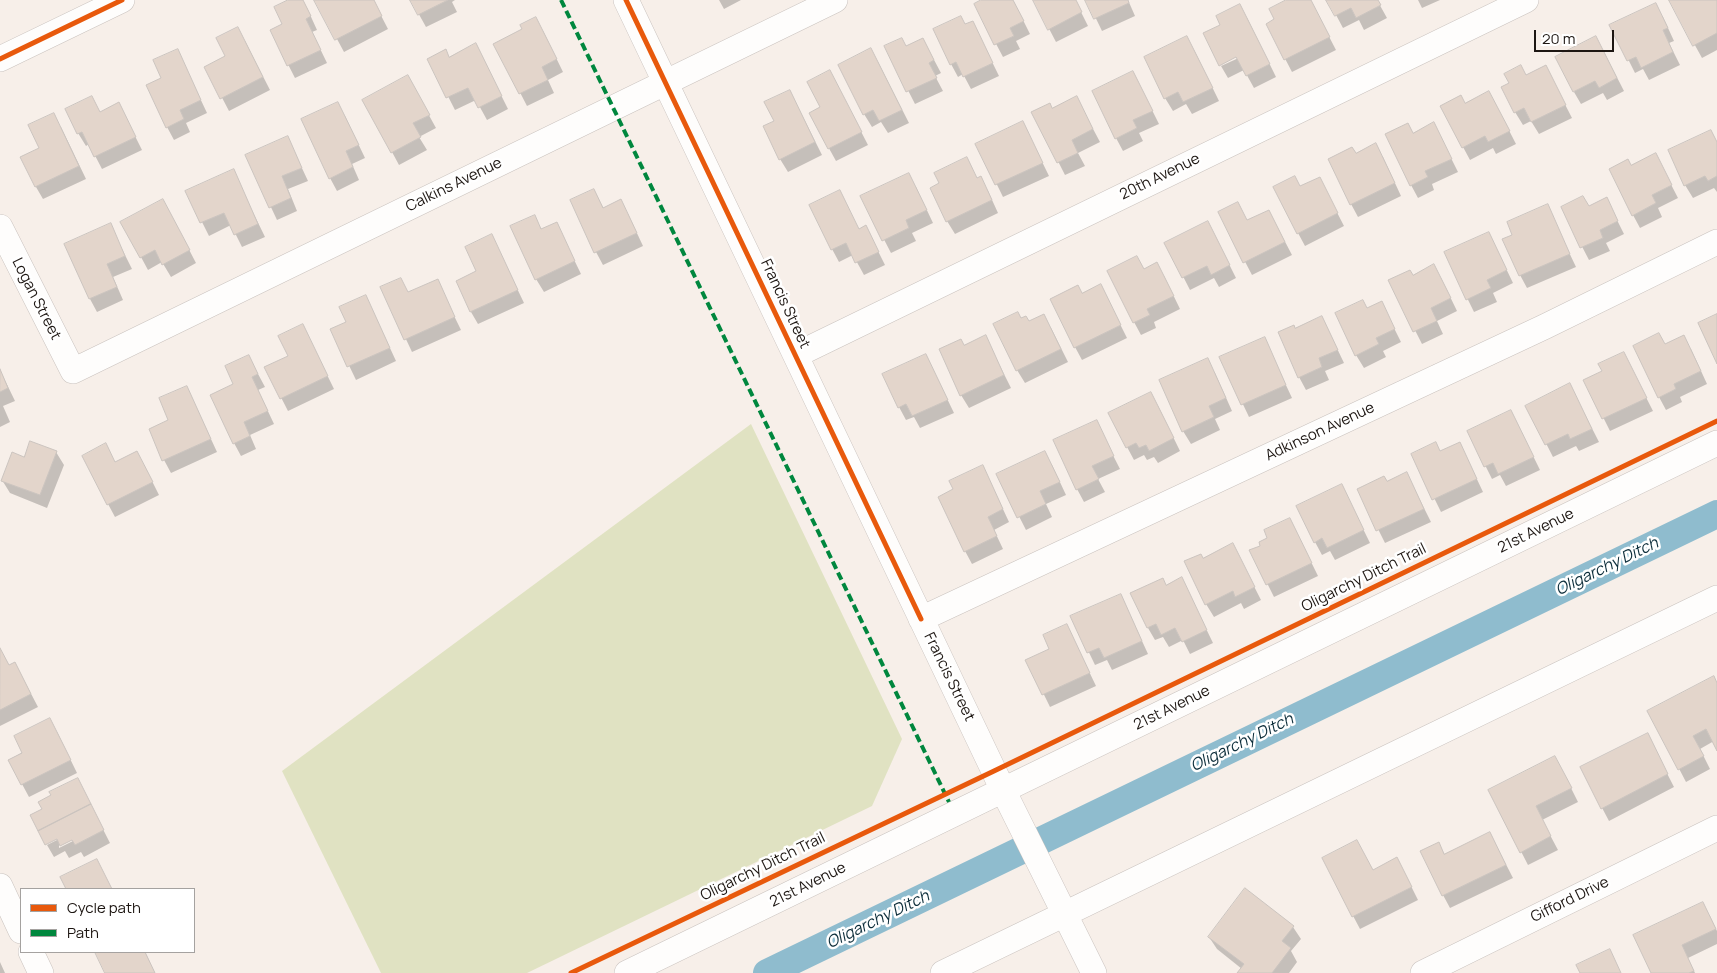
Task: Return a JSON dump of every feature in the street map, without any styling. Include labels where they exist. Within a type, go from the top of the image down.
[{"type":"street","points":[[0,59],[122,0]]},
{"type":"street","name":"Francis Street","points":[[626,0],[1003,790],[1094,973]]},
{"type":"street","name":"Calkins Avenue","points":[[73,372],[836,0]]},
{"type":"street","name":"20th Avenue","points":[[796,355],[1526,0]]},
{"type":"street","name":"Logan Street","points":[[0,227],[73,372]]},
{"type":"street","name":"Adkinson Avenue","points":[[922,619],[1544,327],[1717,242]]},
{"type":"street","name":"21st Avenue","points":[[627,973],[1717,443]]},
{"type":"street","points":[[943,973],[1717,598]]},
{"type":"street","name":"Gifford Drive","points":[[1423,973],[1717,828]]},
{"type":"street","points":[[0,886],[20,929]]},
{"type":"street","points":[[31,953],[41,973]]},
{"type":"green space","points":[[751,424],[902,739],[872,806],[527,973],[381,973],[282,771]]},
{"type":"building","points":[[288,0],[303,0],[311,16],[306,19],[321,50],[287,66],[270,30],[282,24],[274,7]]},
{"type":"building","points":[[314,0],[374,0],[382,16],[335,40]]},
{"type":"building","points":[[410,0],[448,0],[418,15]]},
{"type":"building","points":[[981,0],[1013,0],[1024,21],[1010,28],[1014,36],[994,45],[974,4]]},
{"type":"building","points":[[1033,0],[1076,0],[1082,12],[1048,30]]},
{"type":"building","points":[[1085,0],[1128,0],[1129,3],[1094,19]]},
{"type":"building","points":[[1286,0],[1311,0],[1330,37],[1284,60],[1266,24],[1274,19],[1269,9]]},
{"type":"building","points":[[1326,0],[1378,0],[1381,5],[1356,18],[1351,8],[1335,16]]},
{"type":"building","points":[[1669,0],[1717,0],[1717,33],[1693,46]]},
{"type":"building","points":[[1656,3],[1668,28],[1663,30],[1673,52],[1641,68],[1636,57],[1627,61],[1609,25]]},
{"type":"building","points":[[1240,4],[1270,64],[1246,76],[1236,57],[1219,66],[1203,33],[1220,25],[1216,16]]},
{"type":"building","points":[[961,16],[965,24],[973,21],[993,63],[963,77],[956,62],[950,65],[933,29]]},
{"type":"building","points":[[536,17],[557,59],[542,67],[548,80],[519,94],[493,44],[522,29],[520,25]]},
{"type":"building","points":[[238,27],[263,77],[220,99],[204,67],[225,56],[216,38]]},
{"type":"building","points":[[1187,36],[1213,88],[1183,102],[1178,92],[1164,99],[1144,57]]},
{"type":"building","points":[[1596,36],[1617,78],[1599,88],[1595,81],[1573,92],[1555,57]]},
{"type":"building","points":[[902,38],[906,46],[923,38],[934,60],[929,63],[937,78],[906,92],[884,46]]},
{"type":"building","points":[[476,43],[502,96],[478,108],[468,88],[446,98],[427,59],[446,49],[449,57]]},
{"type":"building","points":[[871,48],[902,110],[879,121],[873,110],[863,115],[838,65]]},
{"type":"building","points":[[178,49],[201,100],[180,110],[184,119],[166,128],[146,85],[161,78],[153,60]]},
{"type":"building","points":[[1521,65],[1526,75],[1546,65],[1566,105],[1531,122],[1524,108],[1514,113],[1501,87],[1509,83],[1504,74]]},
{"type":"building","points":[[830,70],[862,132],[828,149],[809,113],[820,107],[807,82]]},
{"type":"building","points":[[1133,71],[1153,111],[1133,120],[1137,128],[1115,139],[1092,91]]},
{"type":"building","points":[[408,75],[430,115],[413,123],[421,137],[391,153],[362,100]]},
{"type":"building","points":[[790,90],[815,142],[779,160],[763,126],[774,121],[764,102]]},
{"type":"building","points":[[1489,91],[1510,131],[1488,142],[1485,136],[1462,148],[1440,106],[1461,95],[1465,103]]},
{"type":"building","points":[[92,96],[100,112],[119,102],[136,137],[94,157],[82,132],[77,134],[65,109]]},
{"type":"building","points":[[1077,96],[1093,129],[1072,140],[1078,153],[1057,163],[1031,112],[1050,103],[1052,108]]},
{"type":"building","points":[[338,102],[359,145],[346,151],[353,167],[329,179],[301,119]]},
{"type":"building","points":[[54,113],[79,166],[35,187],[20,157],[39,148],[28,125]]},
{"type":"building","points":[[1023,121],[1043,163],[995,185],[975,144]]},
{"type":"building","points":[[1434,122],[1452,159],[1425,171],[1428,177],[1410,186],[1385,134],[1408,123],[1413,133]]},
{"type":"building","points":[[1711,130],[1717,142],[1717,176],[1708,181],[1705,176],[1684,186],[1668,150]]},
{"type":"building","points":[[288,136],[302,168],[282,176],[291,198],[269,208],[245,155]]},
{"type":"building","points":[[1376,143],[1395,183],[1350,205],[1328,159],[1352,147],[1356,153]]},
{"type":"building","points":[[1656,153],[1672,185],[1652,195],[1656,203],[1632,216],[1609,169],[1628,159],[1631,165]]},
{"type":"building","points":[[967,157],[977,178],[981,176],[992,200],[946,222],[930,188],[939,183],[934,173]]},
{"type":"building","points":[[234,169],[258,224],[234,235],[224,213],[200,223],[185,191]]},
{"type":"building","points":[[909,173],[927,210],[906,220],[909,228],[882,241],[860,196]]},
{"type":"building","points":[[1295,176],[1300,186],[1320,177],[1338,213],[1297,234],[1273,187]]},
{"type":"building","points":[[594,189],[603,208],[621,199],[637,233],[594,253],[570,200]]},
{"type":"building","points":[[840,190],[859,229],[866,225],[879,252],[855,263],[846,243],[831,250],[809,205]]},
{"type":"building","points":[[1583,196],[1589,206],[1607,197],[1618,221],[1600,230],[1603,238],[1580,248],[1561,207]]},
{"type":"building","points":[[163,199],[190,250],[162,265],[155,250],[140,258],[120,222]]},
{"type":"building","points":[[1238,202],[1247,220],[1269,210],[1285,242],[1243,263],[1218,212]]},
{"type":"building","points":[[1548,204],[1570,254],[1519,276],[1502,239],[1512,235],[1507,222]]},
{"type":"building","points":[[535,215],[541,229],[557,222],[575,261],[535,280],[510,226]]},
{"type":"building","points":[[1208,221],[1230,265],[1211,275],[1207,266],[1182,278],[1164,243]]},
{"type":"building","points":[[111,223],[125,256],[107,264],[117,287],[89,299],[64,244]]},
{"type":"building","points":[[1489,232],[1507,270],[1487,280],[1491,288],[1466,300],[1444,252]]},
{"type":"building","points":[[492,234],[518,290],[470,312],[456,281],[476,271],[465,247]]},
{"type":"building","points":[[1137,256],[1144,269],[1157,262],[1174,296],[1147,309],[1150,315],[1133,323],[1107,271]]},
{"type":"building","points":[[1434,264],[1451,298],[1431,308],[1437,321],[1413,332],[1388,280],[1410,270],[1413,275]]},
{"type":"building","points":[[401,278],[408,292],[438,279],[455,317],[404,340],[380,287]]},
{"type":"building","points":[[1101,284],[1121,325],[1074,348],[1050,299],[1078,285],[1082,293]]},
{"type":"building","points":[[366,295],[390,348],[347,367],[330,329],[346,322],[339,307]]},
{"type":"building","points":[[1363,300],[1367,308],[1382,301],[1395,329],[1376,338],[1379,344],[1355,356],[1335,313]]},
{"type":"building","points":[[1018,312],[1021,318],[1026,316],[1029,321],[1044,314],[1061,349],[1016,371],[993,324]]},
{"type":"building","points":[[1717,314],[1717,364],[1698,323]]},
{"type":"building","points":[[1322,316],[1338,350],[1319,358],[1322,367],[1298,378],[1278,332],[1294,325],[1295,328]]},
{"type":"building","points":[[303,324],[328,376],[280,399],[264,367],[288,356],[278,336]]},
{"type":"building","points":[[1659,333],[1665,344],[1684,335],[1701,371],[1674,384],[1676,389],[1658,398],[1633,346]]},
{"type":"building","points":[[986,335],[1004,375],[960,396],[939,349],[961,339],[964,345]]},
{"type":"building","points":[[1265,337],[1286,385],[1241,405],[1219,357]]},
{"type":"building","points":[[1624,352],[1647,398],[1602,419],[1583,380],[1602,371],[1598,364]]},
{"type":"building","points":[[926,354],[948,400],[912,416],[906,404],[898,408],[882,374]]},
{"type":"building","points":[[249,355],[258,374],[252,377],[268,411],[244,422],[250,436],[233,444],[210,395],[233,384],[225,366]]},
{"type":"building","points":[[1208,358],[1226,398],[1209,406],[1214,417],[1182,432],[1159,380]]},
{"type":"building","points":[[0,369],[8,388],[0,392]]},
{"type":"building","points":[[1570,383],[1592,429],[1570,439],[1568,434],[1545,445],[1525,406]]},
{"type":"building","points":[[187,386],[211,439],[162,461],[149,429],[168,420],[159,398]]},
{"type":"building","points":[[1151,392],[1174,438],[1149,451],[1146,445],[1139,448],[1136,443],[1126,448],[1108,413]]},
{"type":"building","points":[[1511,410],[1534,457],[1498,474],[1493,463],[1484,467],[1467,431]]},
{"type":"building","points":[[1097,420],[1114,456],[1092,466],[1099,479],[1076,490],[1053,440]]},
{"type":"building","points":[[30,441],[57,451],[40,495],[1,481],[12,452],[24,457]]},
{"type":"building","points":[[1436,442],[1440,451],[1460,442],[1477,479],[1432,500],[1411,454]]},
{"type":"building","points":[[106,443],[115,462],[137,451],[153,482],[107,505],[82,456]]},
{"type":"building","points":[[1045,451],[1060,482],[1040,491],[1046,504],[1017,518],[996,474]]},
{"type":"building","points":[[983,465],[1003,509],[988,517],[997,536],[964,552],[938,497],[953,489],[949,481]]},
{"type":"building","points":[[1407,472],[1424,509],[1376,531],[1357,489],[1384,476],[1387,481]]},
{"type":"building","points":[[1342,484],[1364,530],[1327,548],[1322,538],[1314,543],[1296,506]]},
{"type":"building","points":[[1290,518],[1312,563],[1266,585],[1249,550],[1260,546],[1259,542],[1267,538],[1264,530]]},
{"type":"building","points":[[1233,543],[1255,587],[1235,597],[1233,591],[1205,605],[1184,561],[1201,554],[1203,558]]},
{"type":"building","points":[[1182,577],[1207,630],[1182,642],[1175,628],[1161,635],[1156,624],[1147,628],[1130,593],[1163,578],[1166,585]]},
{"type":"building","points":[[1121,594],[1142,641],[1104,658],[1099,648],[1087,653],[1070,616]]},
{"type":"building","points":[[1067,624],[1090,673],[1042,695],[1025,660],[1049,649],[1043,635]]},
{"type":"building","points":[[0,648],[9,665],[15,662],[31,694],[0,710]]},
{"type":"building","points":[[1714,676],[1717,683],[1717,751],[1706,729],[1693,736],[1704,756],[1678,770],[1647,711]]},
{"type":"building","points":[[50,718],[71,760],[21,785],[8,760],[22,753],[14,736]]},
{"type":"building","points":[[1648,733],[1668,774],[1601,809],[1580,767]]},
{"type":"building","points":[[1555,756],[1572,788],[1536,806],[1551,836],[1520,853],[1488,790]]},
{"type":"building","points":[[78,778],[91,804],[38,831],[30,815],[42,809],[38,802],[51,795],[49,792]]},
{"type":"building","points":[[91,804],[104,830],[75,845],[72,840],[60,846],[57,839],[45,845],[38,831]]},
{"type":"building","points":[[1490,832],[1506,865],[1442,896],[1420,851],[1439,842],[1444,854]]},
{"type":"building","points":[[1357,840],[1373,870],[1397,857],[1412,887],[1352,917],[1322,858]]},
{"type":"building","points":[[97,859],[112,888],[66,888],[60,877]]},
{"type":"building","points":[[1245,888],[1294,926],[1282,941],[1291,948],[1272,973],[1237,973],[1244,964],[1208,937]]},
{"type":"building","points":[[1703,902],[1716,929],[1682,945],[1694,971],[1689,973],[1651,973],[1633,935]]},
{"type":"building","points":[[1610,949],[1621,973],[1580,973],[1576,965]]},
{"type":"building","points":[[95,953],[145,953],[155,973],[105,973]]},
{"type":"waterway","name":"Oligarchy Ditch","points":[[767,973],[1717,514]]},
{"type":"marked path","points":[[561,0],[949,802]]},
{"type":"cycle path","points":[[0,59],[122,0]]},
{"type":"cycle path","points":[[626,0],[921,619]]},
{"type":"cycle path","name":"Oligarchy Ditch Trail","points":[[571,973],[994,771],[1717,421]]}]
